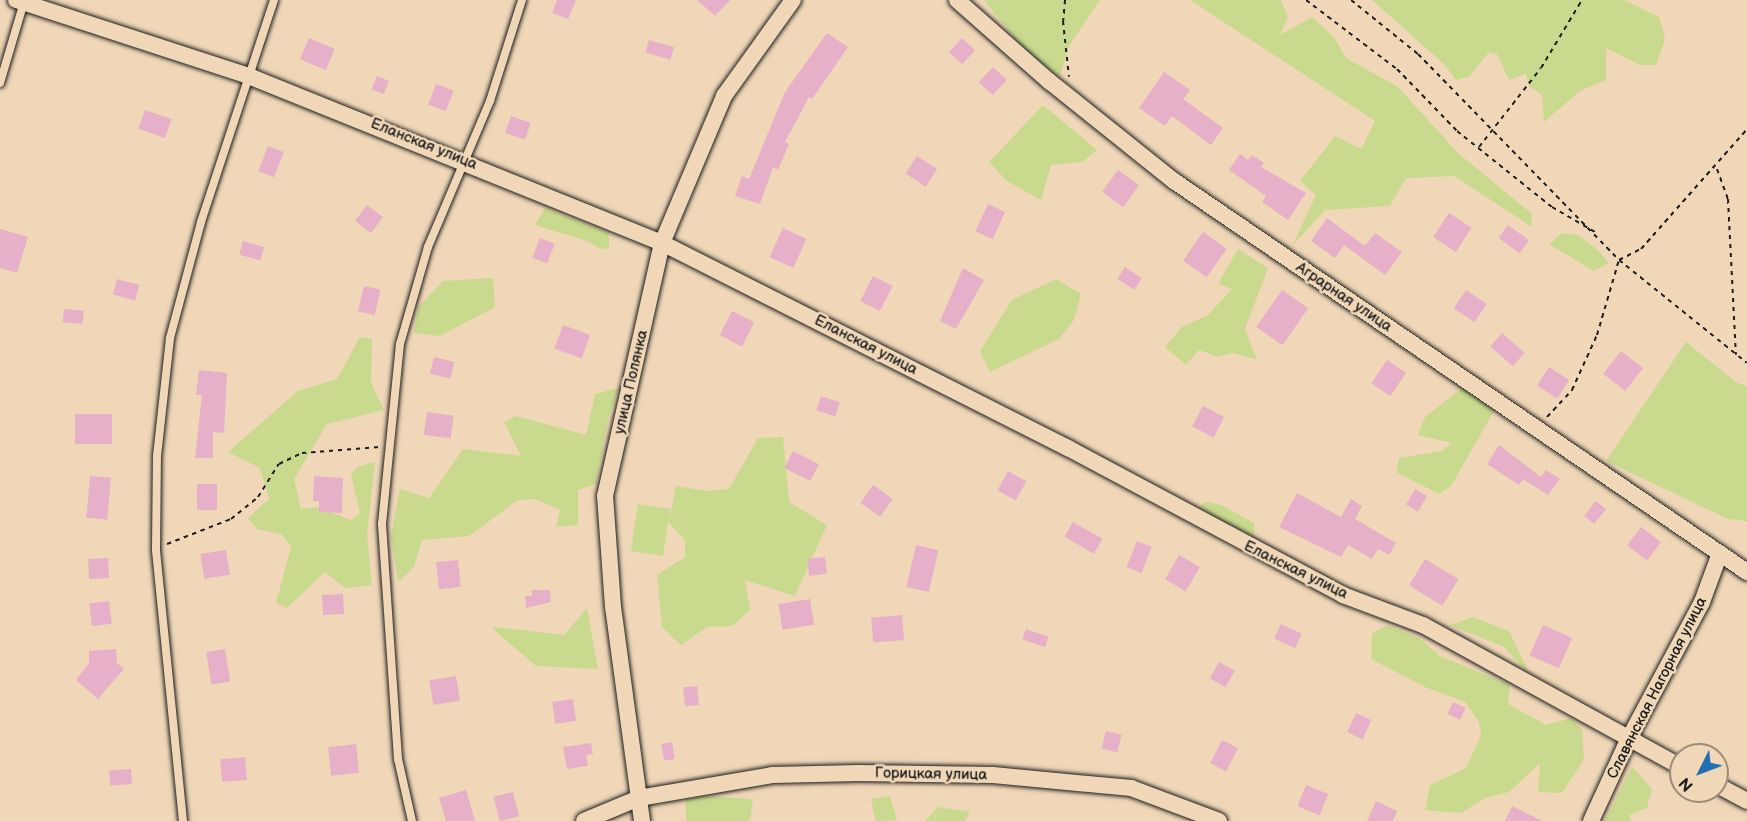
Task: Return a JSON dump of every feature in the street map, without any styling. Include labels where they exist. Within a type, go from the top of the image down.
[{"type":"street","name":"улица Полянка","points":[[642,821],[613,607],[605,496],[662,243],[724,96],[793,0]]},
{"type":"street","name":"Аграрная улица","points":[[957,0],[1076,103],[1174,181],[1747,572]]},
{"type":"street","name":"Еланская улица","points":[[20,1],[251,77],[463,160],[662,243],[1068,448],[1334,590],[1423,625],[1669,761]]},
{"type":"street","name":"Славянская Нагорная улица","points":[[1591,821],[1628,740],[1702,602],[1720,553]]},
{"type":"street","name":"Горицкая улица","points":[[639,798],[772,775],[993,775],[1131,788],[1219,821]]},
{"type":"street","points":[[1729,792],[1747,801]]},
{"type":"street","points":[[584,821],[639,798]]},
{"type":"lane","points":[[183,821],[156,549],[157,456],[170,338],[201,222],[251,77],[274,0]]},
{"type":"lane","points":[[412,821],[398,759],[382,524],[392,446],[400,344],[428,248],[463,160],[490,101],[522,0]]},
{"type":"lane","points":[[0,83],[20,1]]},
{"type":"path","points":[[1065,0],[1067,70],[1076,103]]},
{"type":"path","points":[[1306,0],[1397,69],[1457,131],[1552,207],[1598,233]]},
{"type":"path","points":[[1351,0],[1418,54],[1598,233],[1619,260],[1747,363]]},
{"type":"path","points":[[1479,147],[1541,68],[1582,0]]},
{"type":"path","points":[[1536,428],[1572,390],[1597,335],[1619,260],[1641,249],[1717,168],[1747,129]]},
{"type":"path","points":[[1717,168],[1728,199],[1736,356]]},
{"type":"path","points":[[156,549],[231,519],[258,497],[279,464],[302,453],[392,446]]},
{"type":"green space","points":[[984,0],[1100,0],[1069,46],[1060,76],[1035,64]]},
{"type":"green space","points":[[1190,0],[1281,0],[1288,17],[1280,35],[1312,17],[1334,37],[1346,58],[1398,87],[1458,153],[1531,213],[1532,227],[1454,176],[1406,178],[1390,206],[1325,210],[1292,246],[1316,195],[1300,181],[1335,136],[1361,149],[1375,121]]},
{"type":"green space","points":[[1372,0],[1624,0],[1659,17],[1665,39],[1656,65],[1640,65],[1606,48],[1606,80],[1580,91],[1544,122],[1542,95],[1529,86],[1526,74],[1509,80],[1497,54],[1489,52],[1469,77],[1456,80],[1445,65]]},
{"type":"green space","points":[[1043,105],[1097,150],[1082,162],[1051,165],[1041,200],[1007,181],[989,162]]},
{"type":"green space","points":[[545,208],[609,233],[609,248],[601,249],[587,241],[535,225]]},
{"type":"green space","points":[[1562,233],[1578,235],[1598,250],[1609,263],[1594,271],[1549,244]]},
{"type":"green space","points":[[1238,249],[1268,268],[1245,329],[1257,360],[1233,353],[1218,357],[1199,350],[1186,365],[1165,347],[1182,327],[1208,315],[1232,289],[1218,284]]},
{"type":"green space","points":[[493,278],[495,307],[440,336],[414,333],[418,307],[443,281]]},
{"type":"green space","points":[[1056,279],[1081,294],[1074,320],[1059,339],[990,372],[980,351],[1012,300]]},
{"type":"green space","points":[[360,337],[372,339],[371,383],[384,410],[327,424],[294,479],[301,509],[316,507],[351,520],[360,513],[351,474],[357,467],[375,462],[367,535],[372,585],[345,588],[325,572],[287,608],[276,603],[291,547],[281,534],[257,529],[248,518],[269,499],[260,468],[228,452],[298,391],[337,379]]},
{"type":"green space","points":[[1686,342],[1737,383],[1747,386],[1747,521],[1728,519],[1606,461]]},
{"type":"green space","points":[[619,388],[608,419],[596,484],[578,490],[578,525],[556,527],[560,510],[535,499],[518,500],[469,536],[422,540],[414,567],[398,582],[391,536],[400,489],[429,498],[463,449],[521,456],[504,422],[516,416],[586,435],[595,394]]},
{"type":"green space","points":[[1462,388],[1495,409],[1451,486],[1439,494],[1396,472],[1399,458],[1442,451],[1452,443],[1418,435],[1425,417]]},
{"type":"green space","points":[[783,437],[789,502],[827,525],[795,596],[745,580],[750,610],[732,626],[707,627],[681,645],[662,627],[657,575],[685,557],[685,540],[668,522],[663,556],[631,551],[638,504],[670,509],[669,520],[676,486],[707,491],[729,489],[758,438]]},
{"type":"green space","points":[[1207,502],[1221,505],[1254,523],[1255,539],[1227,528],[1199,506]]},
{"type":"green space","points":[[587,608],[598,669],[536,666],[494,630],[494,627],[564,635]]},
{"type":"green space","points":[[1473,617],[1509,631],[1530,675],[1504,647],[1450,625]]},
{"type":"green space","points":[[1387,625],[1419,638],[1440,656],[1510,685],[1508,704],[1546,725],[1570,718],[1582,729],[1584,759],[1562,793],[1538,792],[1540,763],[1509,792],[1485,798],[1461,813],[1425,810],[1430,785],[1466,768],[1481,735],[1479,722],[1465,702],[1425,687],[1371,659],[1372,634]]},
{"type":"green space","points":[[1632,766],[1652,789],[1647,808],[1629,815],[1631,821],[1605,821]]},
{"type":"green space","points":[[708,796],[753,799],[750,821],[686,821],[686,799]]},
{"type":"green space","points":[[890,796],[897,820],[876,821],[871,799]]},
{"type":"green space","points":[[938,807],[970,812],[965,821],[925,821]]},
{"type":"building","points":[[557,0],[576,0],[568,19],[552,13]]},
{"type":"building","points":[[697,0],[730,0],[715,16]]},
{"type":"building","points":[[827,33],[848,47],[812,99],[809,97],[785,142],[789,144],[778,170],[773,167],[760,204],[735,196],[742,176],[749,179],[785,92]]},
{"type":"building","points":[[309,38],[335,49],[326,70],[300,59]]},
{"type":"building","points":[[962,38],[975,50],[962,64],[949,52]]},
{"type":"building","points":[[649,40],[674,47],[670,60],[645,52]]},
{"type":"building","points":[[993,67],[1007,80],[993,95],[979,82]]},
{"type":"building","points":[[1164,72],[1190,90],[1183,99],[1223,128],[1211,145],[1172,116],[1165,126],[1139,108]]},
{"type":"building","points":[[377,76],[389,81],[383,94],[372,89]]},
{"type":"building","points":[[436,84],[454,91],[446,111],[428,105]]},
{"type":"building","points":[[145,110],[171,119],[165,138],[138,129]]},
{"type":"building","points":[[511,116],[531,123],[525,140],[505,133]]},
{"type":"building","points":[[268,146],[284,152],[274,177],[258,171]]},
{"type":"building","points":[[1240,154],[1248,160],[1252,155],[1264,163],[1261,167],[1306,193],[1288,220],[1262,202],[1266,196],[1229,170]]},
{"type":"building","points":[[917,156],[937,169],[926,187],[906,174]]},
{"type":"building","points":[[1118,170],[1139,185],[1123,207],[1102,192]]},
{"type":"building","points":[[988,204],[1005,212],[993,239],[975,231]]},
{"type":"building","points":[[367,205],[383,217],[371,233],[355,221]]},
{"type":"building","points":[[1449,213],[1472,228],[1456,252],[1433,237]]},
{"type":"building","points":[[1327,218],[1365,246],[1375,233],[1402,252],[1385,275],[1344,245],[1335,258],[1311,241]]},
{"type":"building","points":[[1508,225],[1529,240],[1520,253],[1499,238]]},
{"type":"building","points":[[783,228],[807,239],[793,268],[769,257]]},
{"type":"building","points":[[0,229],[28,237],[17,273],[0,268]]},
{"type":"building","points":[[1203,232],[1227,249],[1207,277],[1183,261]]},
{"type":"building","points":[[540,238],[555,244],[547,263],[532,257]]},
{"type":"building","points":[[243,241],[264,247],[260,261],[239,254]]},
{"type":"building","points":[[1125,267],[1142,278],[1134,290],[1117,279]]},
{"type":"building","points":[[963,268],[984,280],[956,329],[940,321]]},
{"type":"building","points":[[873,276],[893,286],[880,311],[860,301]]},
{"type":"building","points":[[117,279],[139,285],[135,300],[113,294]]},
{"type":"building","points":[[364,286],[381,290],[375,315],[358,311]]},
{"type":"building","points":[[1282,290],[1308,308],[1282,345],[1256,327]]},
{"type":"building","points":[[1466,290],[1487,304],[1474,322],[1454,308]]},
{"type":"building","points":[[64,309],[84,311],[83,324],[63,322]]},
{"type":"building","points":[[732,311],[754,322],[742,346],[720,335]]},
{"type":"building","points":[[563,325],[590,335],[582,358],[554,348]]},
{"type":"building","points":[[1502,333],[1525,353],[1513,366],[1490,347]]},
{"type":"building","points":[[1621,351],[1643,368],[1625,391],[1603,374]]},
{"type":"building","points":[[434,357],[454,362],[450,379],[430,373]]},
{"type":"building","points":[[1387,360],[1406,373],[1390,396],[1371,383]]},
{"type":"building","points":[[1549,367],[1569,380],[1557,399],[1537,385]]},
{"type":"building","points":[[199,370],[227,373],[224,433],[213,432],[213,458],[195,458],[202,395],[196,395]]},
{"type":"building","points":[[821,396],[840,402],[835,416],[816,410]]},
{"type":"building","points":[[1203,406],[1224,417],[1213,438],[1192,426]]},
{"type":"building","points":[[427,412],[454,416],[451,439],[424,435]]},
{"type":"building","points":[[75,414],[112,414],[112,444],[75,444]]},
{"type":"building","points":[[1499,445],[1541,477],[1546,470],[1560,479],[1548,495],[1523,479],[1519,485],[1487,464]]},
{"type":"building","points":[[793,451],[819,464],[810,481],[784,468]]},
{"type":"building","points":[[1008,471],[1026,481],[1016,500],[997,490]]},
{"type":"building","points":[[90,476],[111,478],[107,520],[86,518]]},
{"type":"building","points":[[314,476],[343,478],[342,513],[319,512],[319,501],[313,501]]},
{"type":"building","points":[[197,484],[217,484],[217,510],[197,510]]},
{"type":"building","points":[[873,485],[893,499],[880,517],[860,503]]},
{"type":"building","points":[[1415,489],[1427,496],[1418,512],[1406,505]]},
{"type":"building","points":[[1297,493],[1341,517],[1351,499],[1362,506],[1355,519],[1396,543],[1389,555],[1378,549],[1372,559],[1348,545],[1341,557],[1279,527]]},
{"type":"building","points":[[1596,501],[1606,509],[1594,524],[1584,516]]},
{"type":"building","points":[[1073,522],[1102,539],[1094,554],[1064,537]]},
{"type":"building","points":[[1641,527],[1661,542],[1647,560],[1627,545]]},
{"type":"building","points":[[1137,541],[1152,547],[1141,573],[1127,567]]},
{"type":"building","points":[[916,545],[938,550],[929,592],[906,587]]},
{"type":"building","points":[[226,550],[230,575],[204,579],[200,554]]},
{"type":"building","points":[[1179,555],[1200,567],[1186,591],[1165,579]]},
{"type":"building","points":[[825,557],[827,574],[809,576],[807,559]]},
{"type":"building","points":[[108,558],[109,578],[89,579],[88,559]]},
{"type":"building","points":[[1425,559],[1458,579],[1442,606],[1409,586]]},
{"type":"building","points":[[458,560],[461,587],[439,589],[436,562]]},
{"type":"building","points":[[532,590],[550,590],[551,602],[526,608],[525,596],[532,596]]},
{"type":"building","points":[[343,594],[344,614],[323,615],[322,595]]},
{"type":"building","points":[[810,599],[814,625],[782,630],[778,604]]},
{"type":"building","points":[[109,601],[112,624],[92,626],[89,603]]},
{"type":"building","points":[[902,615],[904,640],[873,643],[871,618]]},
{"type":"building","points":[[1281,624],[1302,634],[1295,648],[1274,639]]},
{"type":"building","points":[[1543,625],[1572,638],[1559,668],[1530,655]]},
{"type":"building","points":[[1026,629],[1049,637],[1045,647],[1022,639]]},
{"type":"building","points":[[116,649],[117,663],[124,669],[98,699],[76,680],[89,663],[89,651]]},
{"type":"building","points":[[225,649],[230,682],[211,685],[206,652]]},
{"type":"building","points":[[1219,662],[1235,671],[1226,687],[1210,679]]},
{"type":"building","points":[[456,676],[460,701],[433,705],[429,680]]},
{"type":"building","points":[[697,686],[699,705],[685,706],[683,687]]},
{"type":"building","points":[[573,699],[576,721],[555,724],[552,702]]},
{"type":"building","points":[[1453,702],[1466,708],[1460,720],[1448,714]]},
{"type":"building","points":[[1356,713],[1371,720],[1363,739],[1347,732]]},
{"type":"building","points":[[1106,731],[1122,735],[1117,752],[1102,748]]},
{"type":"building","points":[[1222,740],[1238,748],[1226,771],[1210,763]]},
{"type":"building","points":[[672,742],[675,759],[664,761],[661,744]]},
{"type":"building","points":[[591,743],[593,754],[586,755],[588,766],[567,769],[563,747]]},
{"type":"building","points":[[356,744],[359,773],[331,776],[328,747]]},
{"type":"building","points":[[245,757],[247,780],[222,782],[220,759]]},
{"type":"building","points":[[131,769],[132,784],[110,785],[109,771]]},
{"type":"building","points":[[1306,785],[1328,794],[1320,815],[1297,806]]},
{"type":"building","points":[[466,790],[475,821],[446,821],[439,798]]},
{"type":"building","points":[[513,792],[519,816],[500,821],[494,797]]},
{"type":"building","points":[[1376,801],[1397,811],[1393,821],[1367,821]]},
{"type":"building","points":[[1512,806],[1542,821],[1505,821]]}]
